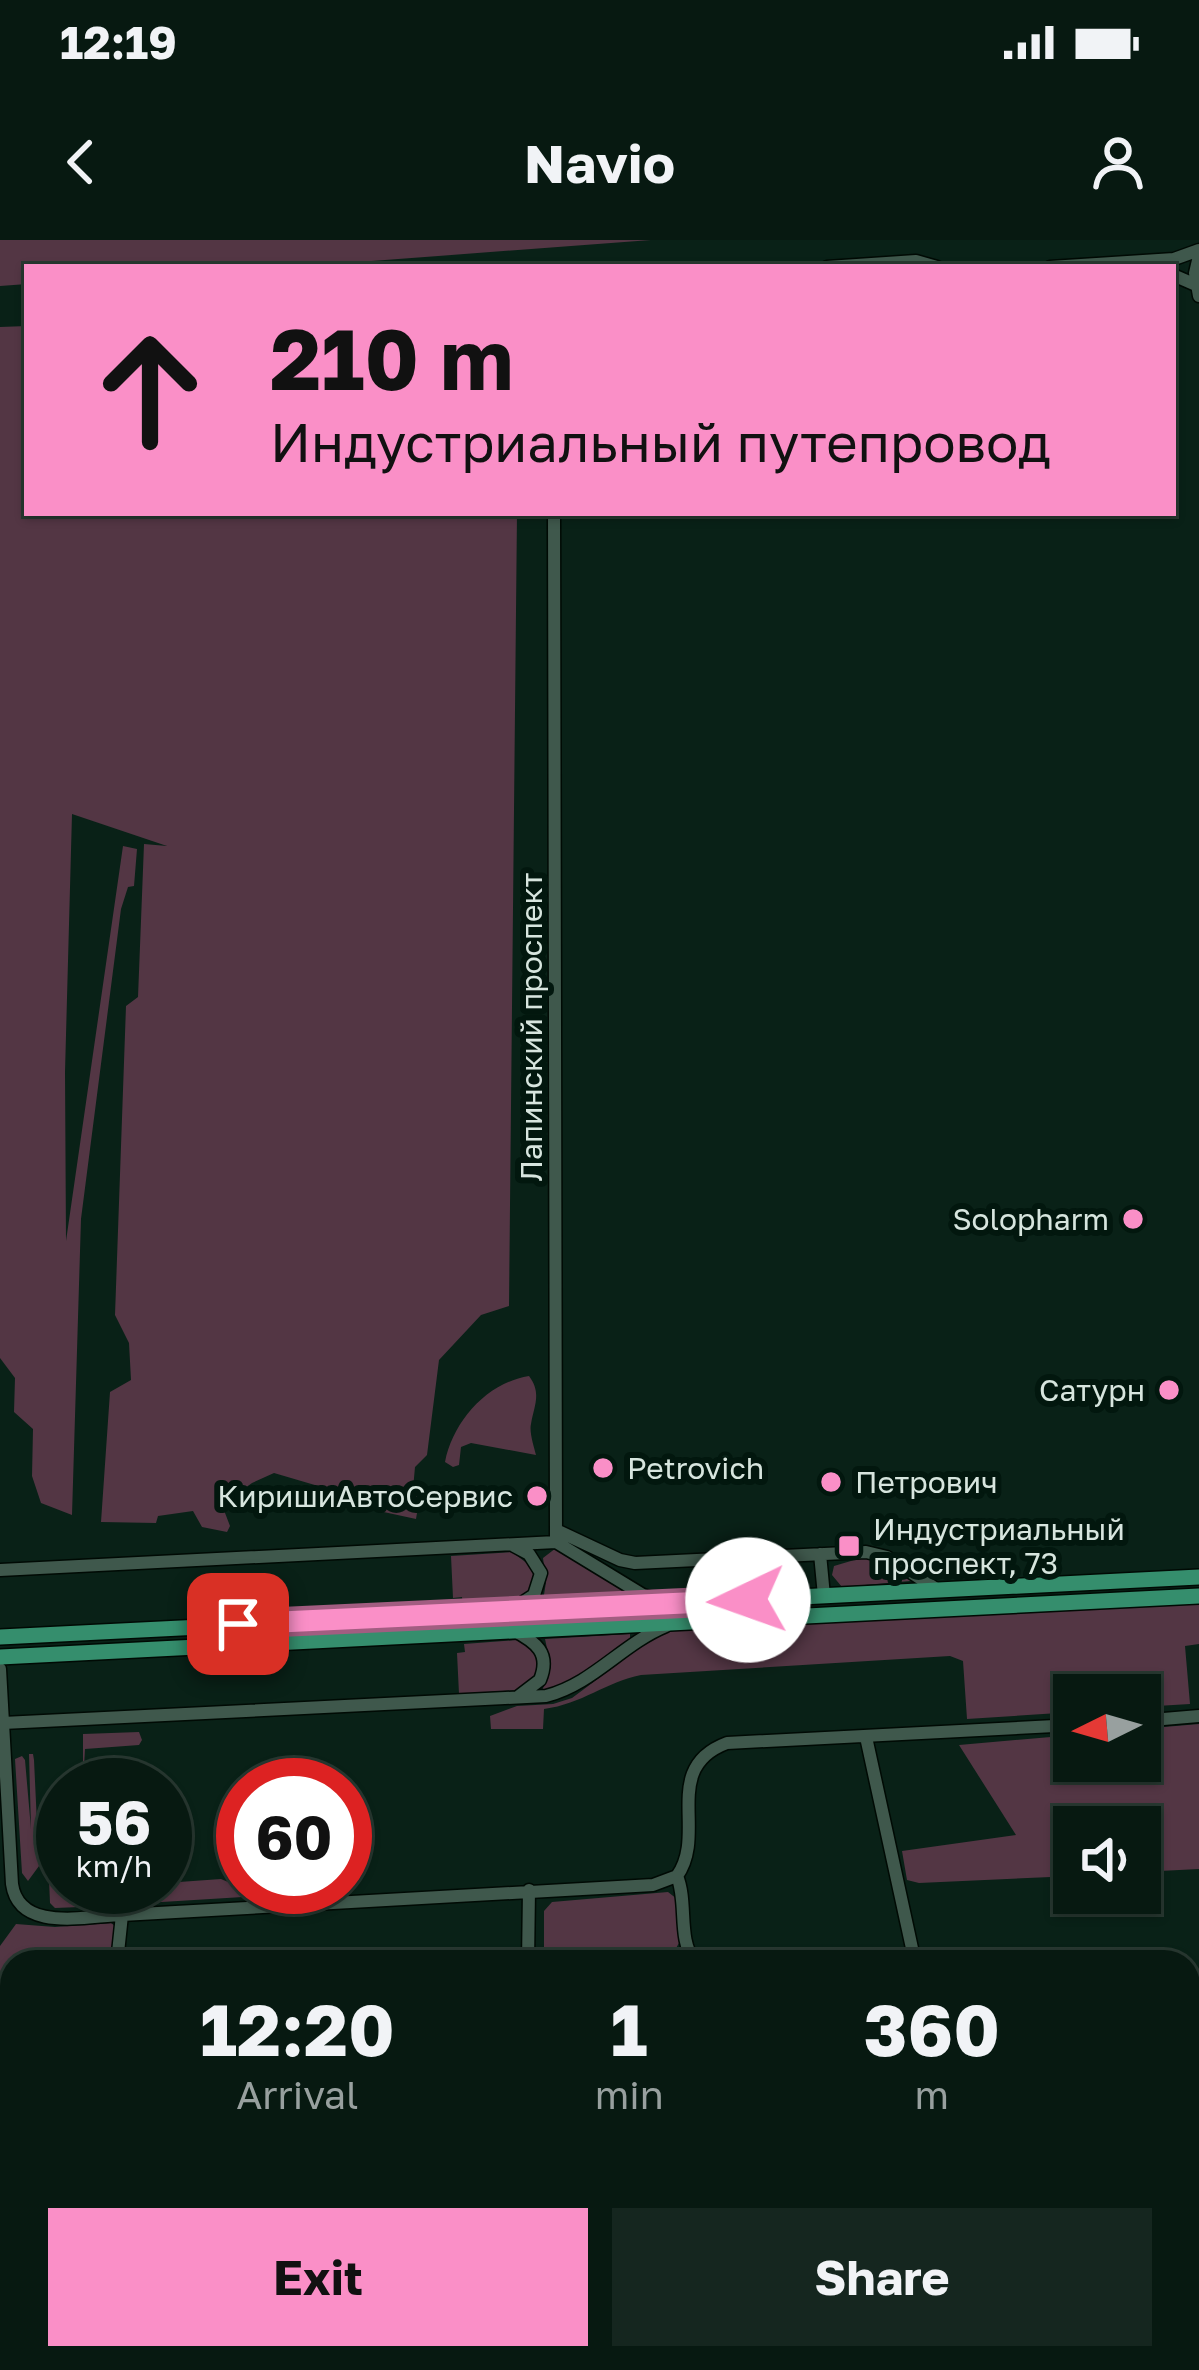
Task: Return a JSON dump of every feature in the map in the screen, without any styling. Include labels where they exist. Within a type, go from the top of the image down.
[{"type":"main road","points":[[0,1637],[1199,1577]]},
{"type":"main road","points":[[0,1658],[1199,1596]]},
{"type":"street","points":[[1096,264],[1199,253],[1197,290]]},
{"type":"street","points":[[872,264],[926,264]]},
{"type":"street","name":"Лапинский проспект","points":[[554,516],[556,1536]]},
{"type":"street","points":[[556,1536],[643,1595],[672,1604]]},
{"type":"street","points":[[0,1570],[507,1544],[556,1536],[620,1560],[660,1563],[877,1553],[938,1590]]},
{"type":"street","points":[[507,1544],[529,1554],[541,1573],[534,1595],[510,1610]]},
{"type":"street","points":[[820,1554],[824,1596]]},
{"type":"street","points":[[3,1723],[512,1699],[565,1691],[649,1633],[672,1623]]},
{"type":"street","points":[[512,1630],[540,1647],[545,1658],[540,1680],[512,1699]]},
{"type":"street","points":[[0,1669],[13,1895],[32,1915],[66,1918],[653,1886],[677,1876],[687,1856],[692,1772],[706,1754],[727,1743],[1053,1726]]},
{"type":"street","points":[[1161,1719],[1199,1716]]},
{"type":"street","points":[[866,1737],[912,1950]]},
{"type":"street","points":[[677,1876],[684,1894],[690,1950]]},
{"type":"street","points":[[528,1950],[529,1890]]},
{"type":"street","points":[[118,1950],[122,1915]]},
{"type":"shaded area","points":[[0,240],[651,240],[332,264],[24,264],[24,284],[0,286]]},
{"type":"shaded area","points":[[24,326],[24,516],[517,516],[509,1306],[481,1315],[439,1360],[427,1455],[415,1467],[413,1489],[420,1495],[416,1519],[379,1511],[376,1503],[274,1473],[222,1505],[230,1526],[227,1532],[202,1527],[193,1511],[158,1516],[156,1523],[101,1522],[110,1392],[131,1380],[129,1343],[115,1315],[126,1006],[138,997],[144,844],[167,846],[72,814],[66,1241],[123,846],[137,849],[134,886],[128,887],[121,909],[81,1219],[72,1515],[41,1503],[32,1476],[33,1429],[14,1412],[15,1378],[0,1358],[0,327]]},
{"type":"shaded area","points":[[529,1376],[536,1394],[531,1427],[536,1455],[471,1443],[461,1447],[459,1465],[445,1462],[455,1433],[474,1407],[499,1387]]},
{"type":"shaded area","points":[[556,1548],[627,1594],[543,1601],[543,1558]]},
{"type":"shaded area","points":[[512,1552],[532,1567],[529,1591],[499,1604],[463,1606],[462,1597],[453,1598],[451,1556]]},
{"type":"shaded area","points":[[861,1558],[882,1561],[910,1581],[842,1587],[832,1575],[834,1566]]},
{"type":"shaded area","points":[[1199,1603],[1199,1644],[1185,1646],[1190,1704],[1161,1706],[1161,1674],[1053,1674],[1053,1713],[967,1719],[963,1661],[950,1656],[641,1675],[544,1709],[543,1729],[491,1729],[490,1716],[517,1706],[572,1698],[662,1631]]},
{"type":"shaded area","points":[[630,1634],[630,1639],[575,1683],[542,1691],[551,1667],[545,1639]]},
{"type":"shaded area","points":[[518,1640],[535,1655],[536,1678],[519,1690],[459,1694],[457,1653],[465,1652],[464,1644]]},
{"type":"shaded area","points":[[1199,1724],[1199,1869],[1161,1871],[1161,1806],[1053,1806],[1053,1877],[907,1880],[902,1851],[1016,1835],[959,1745],[1053,1737],[1053,1782],[1161,1782],[1161,1727]]},
{"type":"shaded area","points":[[139,1732],[142,1740],[139,1745],[85,1749],[83,1758],[83,1734]]},
{"type":"shaded area","points":[[29,1754],[33,1754],[36,1870],[28,1881],[22,1873],[15,1759],[22,1756],[31,1829]]},
{"type":"shaded area","points":[[216,1879],[216,1899],[192,1900],[192,1881]]},
{"type":"shaded area","points":[[668,1892],[677,1899],[680,1941],[675,1950],[544,1950],[544,1911],[552,1902]]},
{"type":"shaded area","points":[[111,1923],[118,1928],[115,1950],[0,1950],[16,1924]]},
{"type":"place","name":"Solopharm","points":[[1133,1219]]},
{"type":"place","name":"Сатурн","points":[[1169,1390]]},
{"type":"place","name":"Petrovich","points":[[603,1468]]},
{"type":"place","name":"Петрович","points":[[831,1482]]},
{"type":"place","name":"КиришиАвтоСервис","points":[[537,1496]]},
{"type":"place","name":"Индустриальный проспект, 73","points":[[849,1546]]},
{"type":"route","points":[[238,1624],[748,1600]]}]
